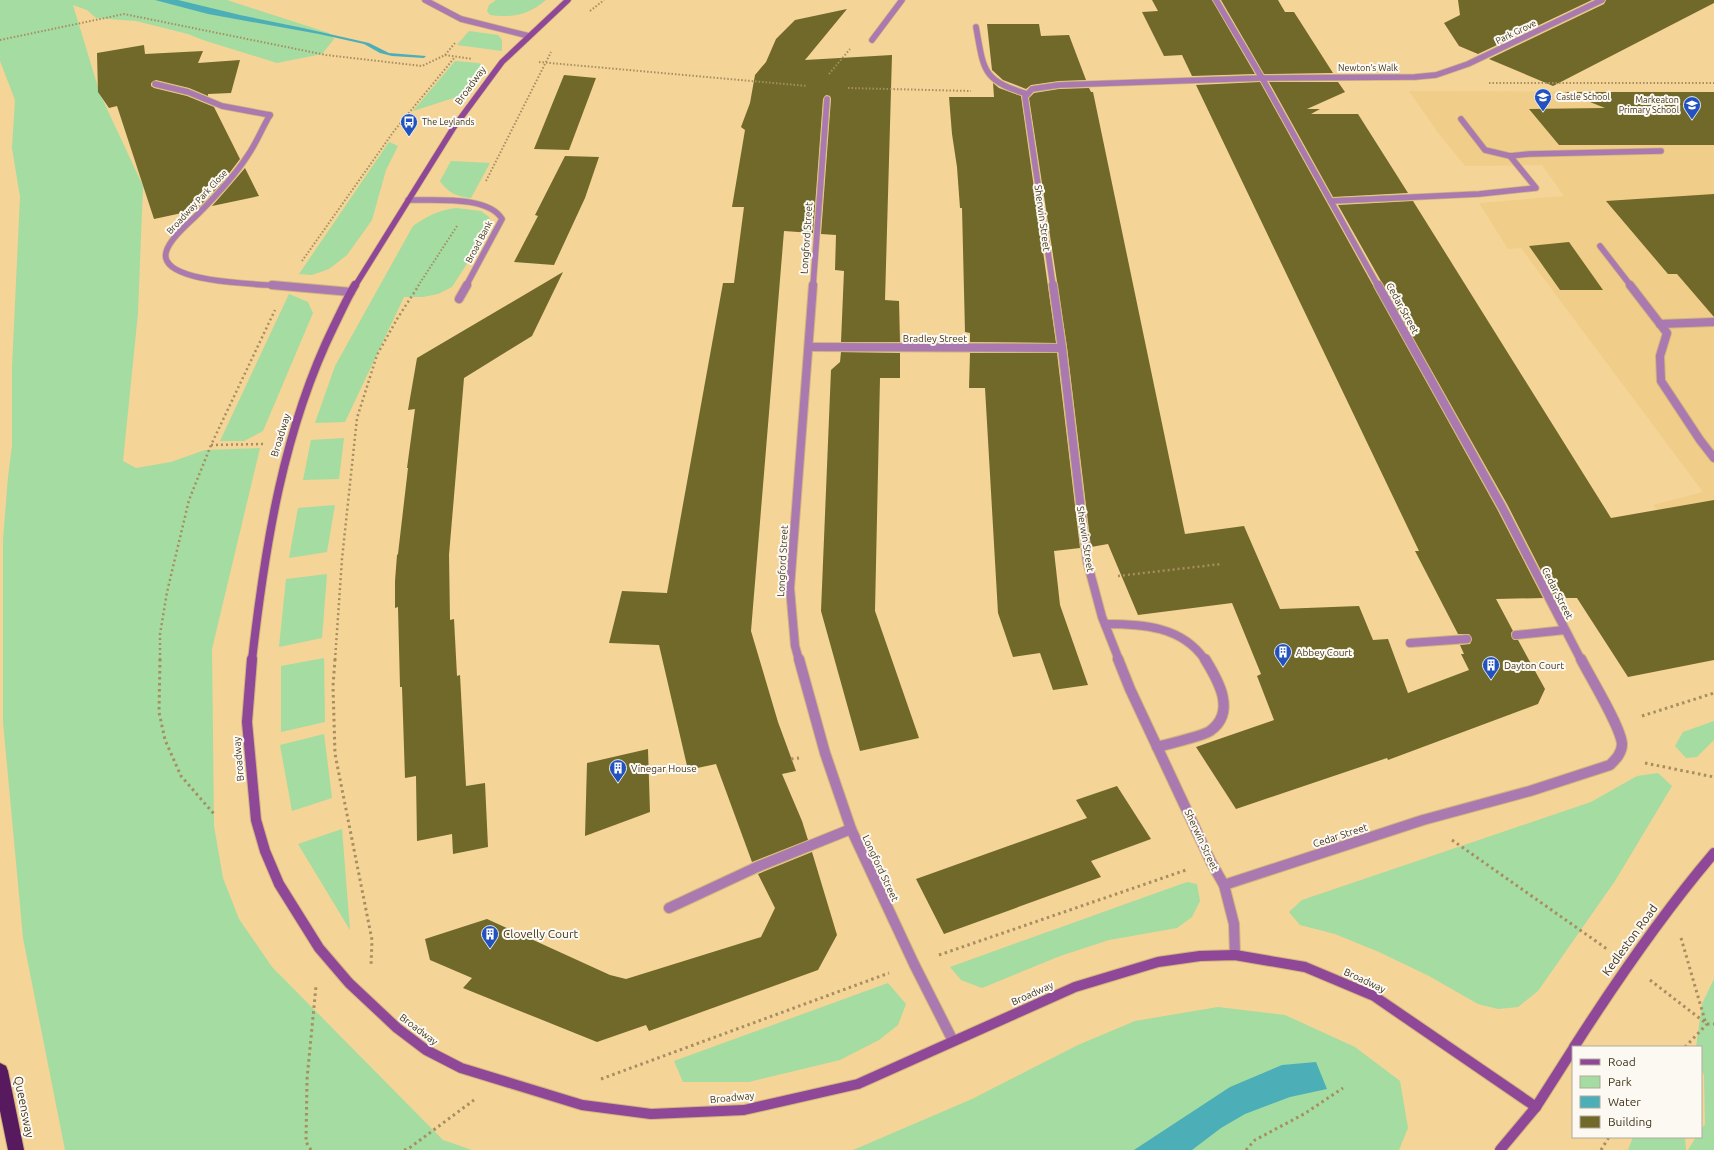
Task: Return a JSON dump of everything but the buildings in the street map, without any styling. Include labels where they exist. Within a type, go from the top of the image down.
[{"type":"highway","name":"Queensway","points":[[0,1071],[16,1150]]},
{"type":"street","points":[[425,0],[461,19],[529,36]]},
{"type":"street","name":"Broadway","points":[[568,0],[502,62],[454,128],[351,292],[322,351],[301,405],[283,467],[260,588],[247,722],[256,820],[265,851],[279,884],[319,948],[349,984],[369,1003],[426,1050],[462,1068],[500,1081],[582,1105],[651,1114],[744,1110],[858,1084],[1075,987],[1158,962],[1200,956],[1235,955],[1305,967],[1374,996],[1440,1039],[1536,1107]]},
{"type":"street","points":[[872,40],[902,0]]},
{"type":"street","name":"Cedar Street","points":[[1216,0],[1262,78],[1407,340],[1502,507],[1565,630],[1616,724],[1622,744],[1620,756],[1610,765],[1530,791],[1423,820],[1224,884]]},
{"type":"street","name":"Park Grove","points":[[1436,75],[1468,64],[1602,0]]},
{"type":"street","points":[[976,27],[987,73],[999,83],[1026,96]]},
{"type":"street","name":"Newton's Walk","points":[[1026,96],[1032,89],[1059,85],[1262,78],[1415,77],[1436,75]]},
{"type":"street","name":"Broadway Park Close","points":[[155,84],[188,92],[222,106],[270,115],[248,155],[225,186],[179,233],[165,250],[165,259],[171,266],[183,274],[203,279],[351,292]]},
{"type":"street","name":"Sherwin Street","points":[[1026,96],[1062,348],[1087,561],[1105,624],[1130,689],[1211,862],[1224,884],[1234,924],[1235,955]]},
{"type":"street","name":"Longford Street","points":[[827,99],[790,588],[793,632],[795,646],[825,753],[852,829],[914,964],[952,1041]]},
{"type":"street","points":[[1461,119],[1485,150],[1510,156],[1529,154],[1661,151]]},
{"type":"street","points":[[1331,201],[1479,194],[1536,188],[1510,156]]},
{"type":"street","name":"Broad Bank","points":[[408,200],[471,204],[489,207],[498,213],[502,219],[459,299]]},
{"type":"street","points":[[1600,246],[1667,333],[1660,356],[1661,381],[1700,440],[1714,458]]},
{"type":"street","points":[[1660,324],[1714,322]]},
{"type":"street","name":"Bradley Street","points":[[809,347],[1062,348]]},
{"type":"street","points":[[1105,624],[1137,624],[1155,627],[1171,633],[1190,644],[1204,658],[1216,677],[1224,701],[1222,717],[1210,731],[1157,747]]},
{"type":"street","points":[[1516,635],[1565,630]]},
{"type":"street","points":[[1410,643],[1467,639]]},
{"type":"street","points":[[669,908],[757,867],[852,829]]},
{"type":"street","name":"Kedleston Road","points":[[1575,1046],[1628,963],[1696,873],[1714,853]]},
{"type":"street","name":"Kedleston Road","points":[[1500,1150],[1536,1107],[1572,1051]]},
{"type":"path","points":[[0,40],[124,14],[326,55],[422,66],[445,55]]},
{"type":"path","points":[[828,75],[853,45],[872,40]]},
{"type":"path","points":[[502,62],[545,62],[809,86]]},
{"type":"path","points":[[369,1003],[372,940],[335,754],[333,686],[342,559],[357,418],[377,355],[396,320],[491,174],[545,62]]},
{"type":"path","points":[[1486,83],[1714,84]]},
{"type":"path","points":[[847,88],[977,90]]},
{"type":"path","points":[[211,445],[189,500],[167,592],[160,634],[158,712],[165,740],[181,776],[214,814]]},
{"type":"path","points":[[1092,579],[1221,564]]},
{"type":"path","points":[[1616,724],[1714,693]]},
{"type":"path","points":[[1620,756],[1714,777]]},
{"type":"path","points":[[1423,820],[1628,963],[1706,1024],[1714,1024]]},
{"type":"path","points":[[599,1080],[914,964],[1211,862]]},
{"type":"path","points":[[1672,905],[1706,1024]]},
{"type":"path","points":[[311,1150],[306,1142],[307,1079],[319,948]]},
{"type":"path","points":[[1686,1046],[1706,1024]]},
{"type":"path","points":[[404,1150],[408,1149],[500,1081]]},
{"type":"path","points":[[1246,1150],[1255,1140],[1304,1114],[1343,1088]]},
{"type":"path","points":[[1601,1150],[1608,1138]]},
{"type":"shaded area","points":[[1409,91],[1714,92],[1714,571],[1653,505],[1703,492],[1521,248],[1508,249],[1479,203],[1564,196],[1542,165],[1465,166],[1439,134]]},
{"type":"green space","points":[[0,0],[227,0],[329,33],[334,39],[322,54],[277,63],[188,34],[136,21],[96,18],[87,10],[73,5],[100,94],[143,186],[138,313],[123,461],[136,468],[171,462],[205,450],[260,448],[212,649],[214,826],[223,878],[239,919],[272,967],[443,1140],[472,1150],[65,1150],[23,938],[3,722],[3,540],[12,446],[12,368],[20,197],[12,148],[15,100],[0,61]]},
{"type":"green space","points":[[496,0],[546,0],[533,9],[513,16],[490,15],[487,11],[489,5]]},
{"type":"green space","points":[[469,31],[498,35],[502,40],[502,51],[457,45]]},
{"type":"green space","points":[[455,61],[478,63],[483,65],[483,69],[460,96],[413,111]]},
{"type":"green space","points":[[389,142],[398,146],[386,170],[372,220],[347,255],[329,269],[312,275],[299,274]]},
{"type":"green space","points":[[451,161],[490,163],[471,198],[454,194],[446,189],[440,181]]},
{"type":"green space","points":[[456,208],[481,211],[489,217],[492,225],[452,287],[438,294],[423,297],[404,297],[345,422],[315,423],[335,366],[413,226],[433,214]]},
{"type":"green space","points":[[289,294],[308,302],[313,313],[263,431],[244,441],[220,441]]},
{"type":"green space","points":[[344,438],[339,479],[303,480],[311,440]]},
{"type":"green space","points":[[335,505],[327,552],[289,558],[298,508]]},
{"type":"green space","points":[[327,574],[322,638],[279,647],[286,579]]},
{"type":"green space","points":[[324,658],[325,722],[281,732],[281,666]]},
{"type":"green space","points":[[1714,721],[1714,740],[1697,757],[1686,758],[1675,746],[1683,732]]},
{"type":"green space","points":[[324,734],[332,798],[292,811],[280,745]]},
{"type":"green space","points":[[1658,773],[1672,786],[1615,881],[1538,991],[1518,1007],[1498,1009],[1478,1004],[1429,976],[1379,952],[1335,934],[1300,925],[1289,912],[1302,900],[1591,802],[1637,776]]},
{"type":"green space","points":[[342,829],[350,930],[298,844]]},
{"type":"green space","points":[[1187,882],[1197,884],[1200,901],[1192,917],[1177,928],[1109,940],[1060,956],[982,988],[961,980],[950,967]]},
{"type":"green space","points":[[1714,979],[1714,1150],[1688,1150],[1695,1138],[1702,1138],[1702,1128],[1705,1124],[1702,1046],[1696,1046],[1702,1004]]},
{"type":"green space","points":[[888,983],[906,1004],[898,1025],[879,1040],[840,1060],[749,1082],[683,1082],[674,1061]]},
{"type":"green space","points":[[1218,1007],[1285,1015],[1355,1047],[1400,1081],[1408,1128],[1399,1150],[853,1150],[972,1099],[1078,1045],[1135,1021]]},
{"type":"green space","points":[[1633,1138],[1685,1138],[1686,1150],[1628,1150]]},
{"type":"water","points":[[155,0],[178,0],[369,43],[389,53],[426,56],[424,58],[392,56],[380,53],[364,44],[319,34],[208,14]]},
{"type":"water","points":[[1316,1062],[1327,1089],[1290,1097],[1245,1114],[1221,1128],[1192,1150],[1134,1150],[1230,1087],[1282,1065]]},
{"type":"place","name":"Castle School","points":[[1543,112]]},
{"type":"place","name":"Markeaton Primary School","points":[[1692,120]]},
{"type":"place","name":"The Leylands","points":[[409,137]]},
{"type":"place","name":"Abbey Court","points":[[1283,667]]},
{"type":"place","name":"Dayton Court","points":[[1491,680]]},
{"type":"place","name":"Vinegar House","points":[[618,783]]},
{"type":"place","name":"Clovelly Court","points":[[490,949]]}]
